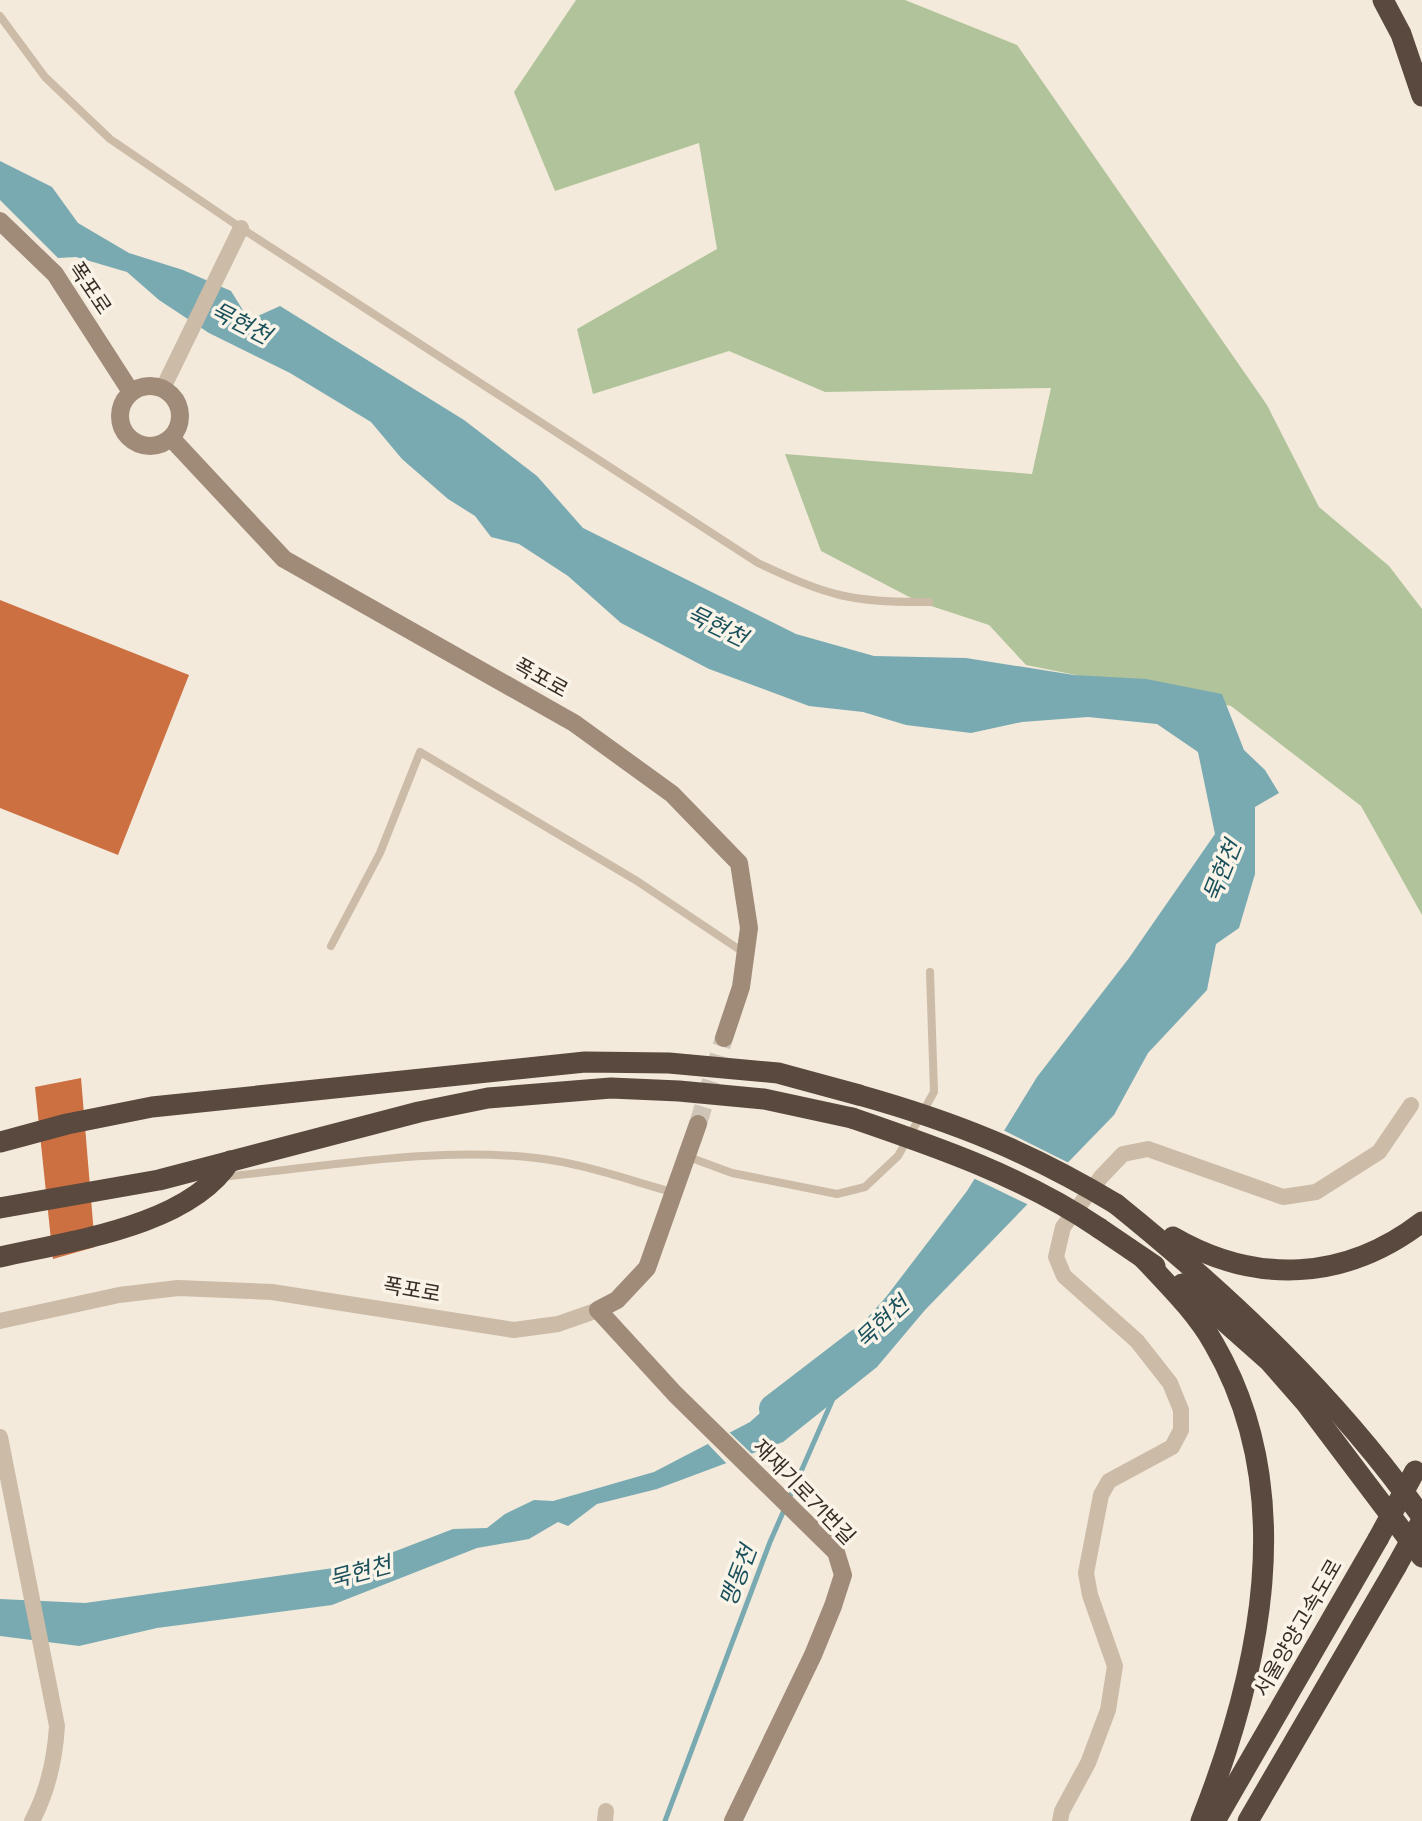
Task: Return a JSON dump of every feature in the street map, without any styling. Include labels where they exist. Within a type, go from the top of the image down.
[{"type":"highway","points":[[1382,0],[1401,34],[1422,96]]},
{"type":"highway","points":[[0,1142],[67,1124],[152,1107],[399,1084],[503,1068],[585,1062],[668,1063],[778,1073],[976,1131],[1073,1178],[1195,1250],[1230,1264],[1286,1271],[1339,1265],[1385,1246],[1422,1222]]},
{"type":"highway","points":[[0,1208],[225,1169],[488,1098],[611,1088],[764,1099],[852,1118],[934,1146],[999,1173],[1100,1228],[1183,1285],[1270,1362],[1341,1446],[1422,1557]]},
{"type":"highway","points":[[0,1257],[139,1223],[188,1201],[225,1169]]},
{"type":"highway","points":[[1116,1204],[1182,1258],[1283,1354],[1345,1418],[1422,1518],[1251,1821]]},
{"type":"highway","points":[[1143,1258],[1188,1306],[1215,1344],[1238,1396],[1247,1425],[1261,1494],[1265,1540],[1263,1585],[1249,1678],[1225,1759],[1201,1821]]},
{"type":"highway","name":"서울양양고속도로","points":[[1216,1821],[1418,1465]]},
{"type":"main road","name":"폭포로","points":[[0,221],[55,274],[131,392]]},
{"type":"main road","points":[[153,386],[163,388],[179,406],[180,418],[172,438],[163,444],[148,446],[128,438],[122,429],[119,413],[131,392],[153,386]]},
{"type":"main road","name":"폭포로","points":[[172,438],[284,559],[574,723],[672,794],[740,863],[749,928],[741,987],[724,1038]]},
{"type":"main road","name":"폭포로","points":[[598,1310],[617,1300],[647,1268],[698,1124]]},
{"type":"main road","name":"재재기로71번길","points":[[598,1310],[675,1394],[820,1535],[842,1563],[843,1575],[813,1655],[733,1821]]},
{"type":"street","points":[[163,388],[241,228]]},
{"type":"street","points":[[1060,1821],[1062,1811],[1088,1763],[1108,1710],[1115,1666],[1090,1595],[1086,1573],[1101,1496],[1109,1481],[1172,1447],[1181,1430],[1181,1410],[1170,1383],[1137,1341],[1064,1276],[1056,1257],[1063,1227],[1101,1177],[1124,1154],[1148,1149],[1283,1197],[1316,1192],[1379,1152],[1411,1105]]},
{"type":"street","name":"폭포로","points":[[0,1321],[119,1295],[178,1288],[286,1294],[514,1330],[558,1324],[598,1310]]},
{"type":"street","points":[[0,1437],[57,1726],[55,1752],[39,1808],[32,1821]]},
{"type":"lane","points":[[0,16],[20,46],[76,110],[120,146],[241,228],[758,563],[811,589],[844,598],[875,603],[929,602]]},
{"type":"lane","points":[[331,946],[380,853],[420,752],[638,881],[746,954]]},
{"type":"lane","points":[[686,1156],[732,1173],[837,1194],[865,1187],[898,1156],[934,1092],[930,972]]},
{"type":"lane","points":[[225,1169],[437,1154],[508,1155],[584,1168],[672,1192]]},
{"type":"green space","points":[[576,0],[905,0],[1017,45],[1267,405],[1319,507],[1389,566],[1422,609],[1422,915],[1361,806],[1231,706],[1026,665],[989,625],[919,602],[821,551],[785,454],[1032,474],[1051,388],[825,392],[729,351],[593,394],[577,329],[717,249],[699,143],[555,191],[514,92]]},
{"type":"water","points":[[0,161],[52,187],[78,223],[129,253],[183,270],[231,291],[249,320],[280,306],[464,420],[537,476],[583,528],[796,634],[874,656],[966,658],[1074,675],[1146,679],[1222,694],[1244,750],[1265,770],[1279,793],[1255,807],[1255,874],[1239,928],[1216,944],[1207,990],[1148,1053],[1114,1115],[925,1310],[877,1367],[783,1442],[657,1489],[597,1504],[568,1526],[558,1522],[529,1539],[477,1548],[332,1605],[157,1628],[79,1646],[0,1636],[0,1599],[85,1603],[362,1564],[453,1529],[487,1528],[505,1514],[534,1500],[553,1501],[654,1472],[750,1422],[770,1404],[823,1376],[844,1344],[886,1297],[967,1191],[1037,1077],[1129,958],[1215,834],[1198,752],[1157,724],[1088,717],[1022,722],[971,733],[906,725],[863,712],[809,706],[709,669],[621,623],[568,576],[519,544],[491,537],[475,516],[448,499],[402,459],[371,422],[290,373],[209,333],[159,300],[127,272],[76,257],[58,258],[0,200]]},
{"type":"pier","points":[[1001,1129],[1071,1164],[1031,1206],[971,1177]]},
{"type":"pier","points":[[727,1430],[754,1456],[729,1466],[705,1441]]},
{"type":"building","points":[[0,600],[189,675],[118,855],[0,808]]},
{"type":"building","points":[[81,1078],[95,1247],[53,1259],[35,1087]]},
{"type":"waterway","name":"묵현천","points":[[774,1409],[860,1343]]},
{"type":"waterway","name":"맹동천","points":[[665,1821],[770,1542],[832,1401]]},
{"type":"tunnel","points":[[698,1124],[724,1038]]}]
